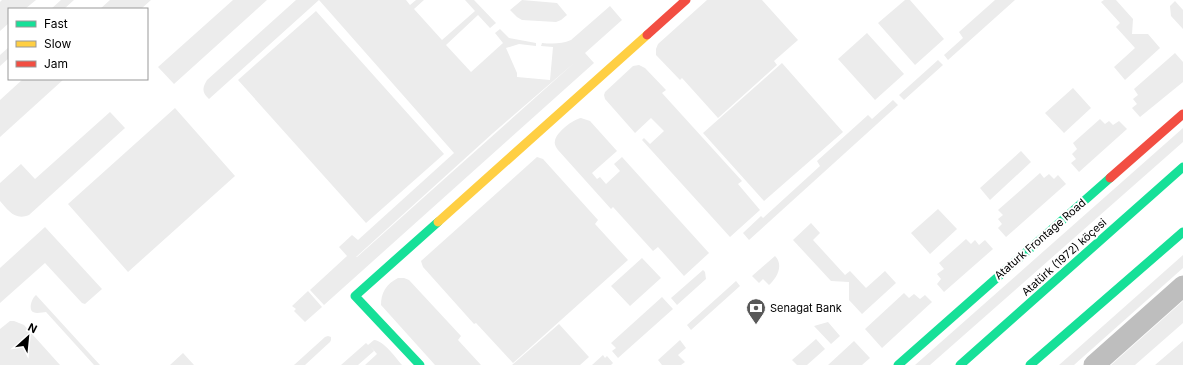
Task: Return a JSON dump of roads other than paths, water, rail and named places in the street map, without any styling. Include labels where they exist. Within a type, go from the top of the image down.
[{"type":"street","points":[[420,365],[356,296],[686,0]]},
{"type":"street","name":"Ataturk Frontage Road","points":[[898,365],[1183,114]]},
{"type":"street","name":"Atatürk (1972) köçesi","points":[[960,365],[1183,167]]},
{"type":"street","points":[[1030,365],[1183,232]]},
{"type":"street","points":[[1094,365],[1183,286]]},
{"type":"place","name":"Senagat Bank","points":[[756,325]]}]
